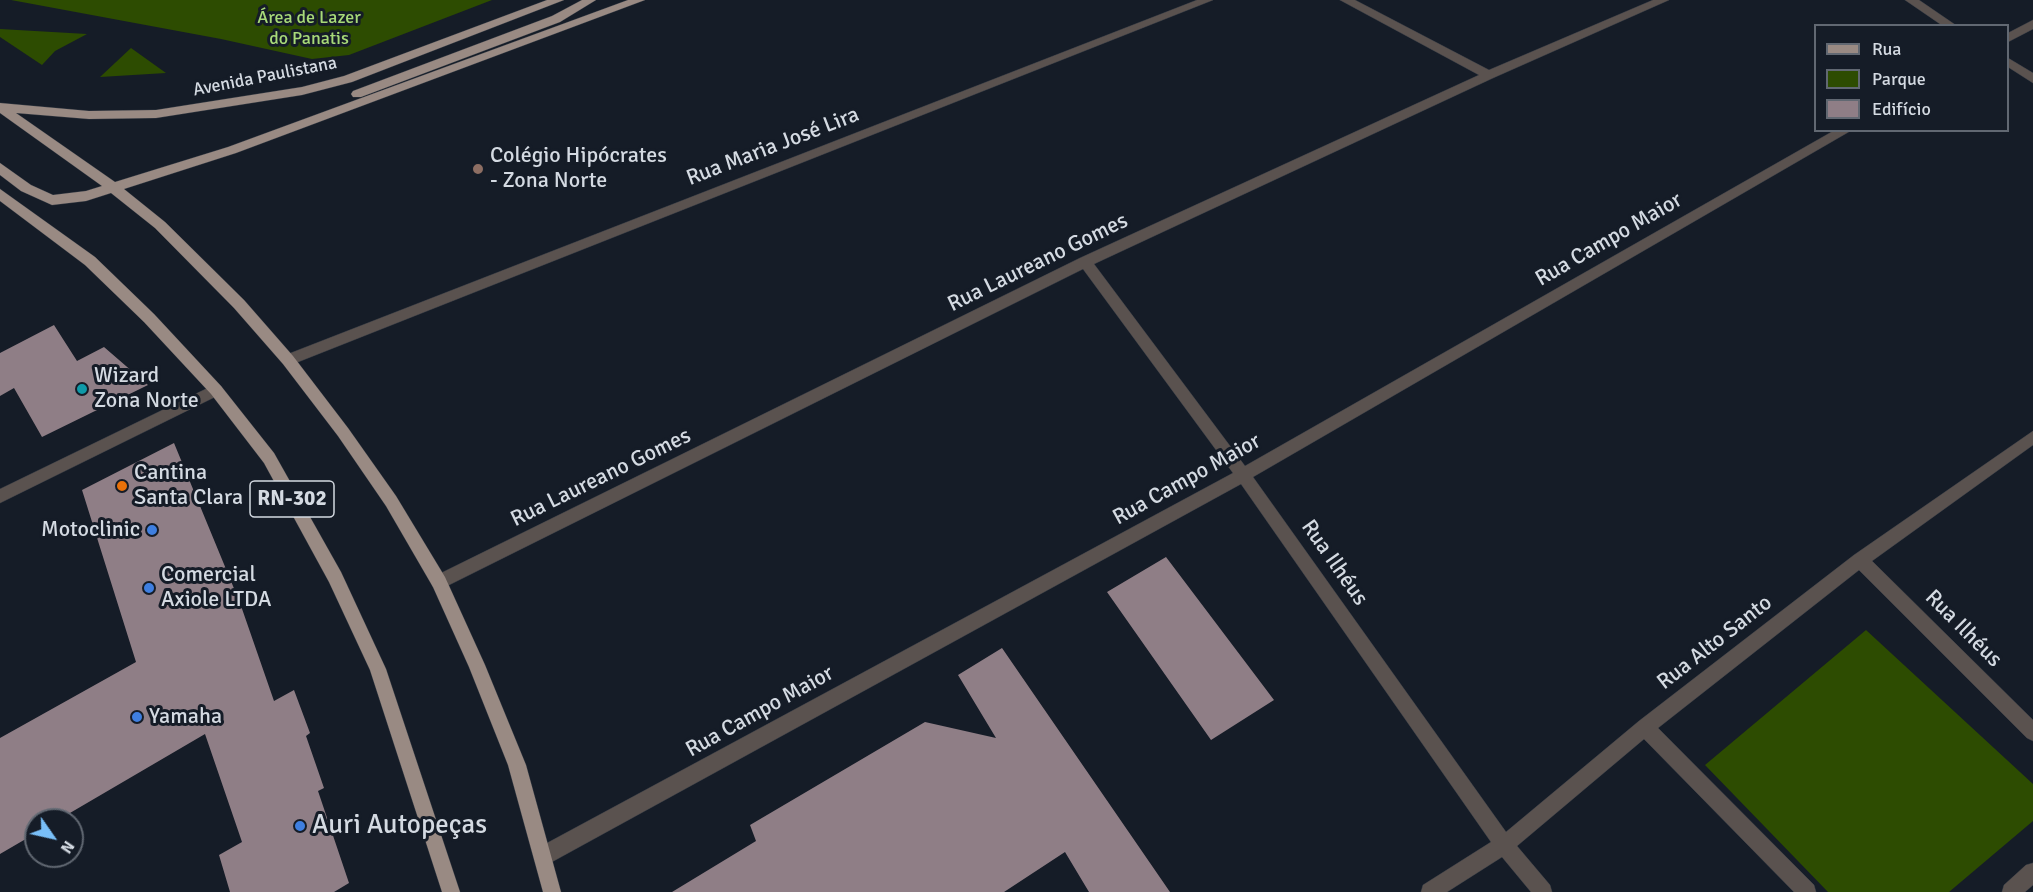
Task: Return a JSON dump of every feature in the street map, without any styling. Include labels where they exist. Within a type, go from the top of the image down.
[{"type":"main road","name":"Avenida Paulistana","points":[[0,107],[89,115],[156,114],[303,91],[348,80],[558,0]]},
{"type":"main road","points":[[291,129],[343,99],[556,19],[590,0]]},
{"type":"main road","points":[[0,168],[26,188],[52,200],[64,200],[114,188],[291,129],[639,0]]},
{"type":"main road","points":[[0,107],[114,188],[160,225],[202,267],[288,360],[391,501],[439,582],[477,665],[517,765],[552,892]]},
{"type":"main road","name":"RN-302","points":[[0,194],[90,261],[149,318],[216,390],[269,458],[335,577],[378,669],[451,892]]},
{"type":"street","name":"Rua Maria José Lira","points":[[288,360],[1207,0]]},
{"type":"street","points":[[1346,0],[1489,75]]},
{"type":"street","name":"Rua Laureano Gomes","points":[[439,582],[1085,262],[1489,75],[1663,0]]},
{"type":"street","points":[[1911,0],[1949,24]]},
{"type":"street","points":[[2009,37],[2033,24]]},
{"type":"street","points":[[2009,63],[2033,79]]},
{"type":"street","name":"Rua Campo Maior","points":[[543,856],[1242,476],[1843,132]]},
{"type":"street","name":"Rua Ilhéus","points":[[1085,262],[1242,476],[1504,845],[1543,892]]},
{"type":"street","points":[[0,496],[216,390]]},
{"type":"street","name":"Rua Alto Santo","points":[[1430,892],[1504,845],[1645,727],[1860,560],[2033,437]]},
{"type":"street","name":"Rua Ilhéus","points":[[1860,560],[2033,732]]},
{"type":"street","points":[[1645,727],[1808,892]]},
{"type":"street","points":[[2011,892],[2033,872]]},
{"type":"green space","name":"Área de Lazer do Panatis","points":[[11,0],[492,0],[349,55],[312,59],[221,39]]},
{"type":"green space","points":[[0,29],[87,34],[55,51],[42,65],[0,37]]},
{"type":"green space","points":[[131,48],[166,73],[100,77]]},
{"type":"green space","points":[[1866,630],[2033,784],[2033,821],[1949,892],[1828,892],[1705,765]]},
{"type":"building","name":"Wizard Zona Norte","points":[[54,325],[77,361],[104,347],[148,385],[42,437],[14,388],[0,396],[0,353]]},
{"type":"building","points":[[174,443],[240,603],[274,701],[294,690],[310,733],[306,736],[324,788],[318,791],[349,883],[334,892],[230,892],[219,855],[242,842],[205,734],[79,808],[24,808],[24,840],[0,854],[0,738],[136,662],[82,490]]},
{"type":"building","points":[[1166,557],[1274,700],[1211,740],[1107,592]]},
{"type":"building","points":[[1002,648],[1170,892],[1089,892],[1065,852],[1004,892],[672,892],[756,841],[750,825],[925,722],[996,738],[958,675]]},
{"type":"place","name":"Colégio Hipócrates - Zona Norte","points":[[478,169]]},
{"type":"place","name":"Wizard Zona Norte","points":[[82,389]]},
{"type":"place","name":"Cantina Santa Clara","points":[[122,486]]},
{"type":"place","name":"Motoclinic","points":[[152,530]]},
{"type":"place","name":"Comercial Axiole LTDA","points":[[149,588]]},
{"type":"place","name":"Yamaha","points":[[137,717]]},
{"type":"place","name":"Auri Autopeças","points":[[300,826]]}]
